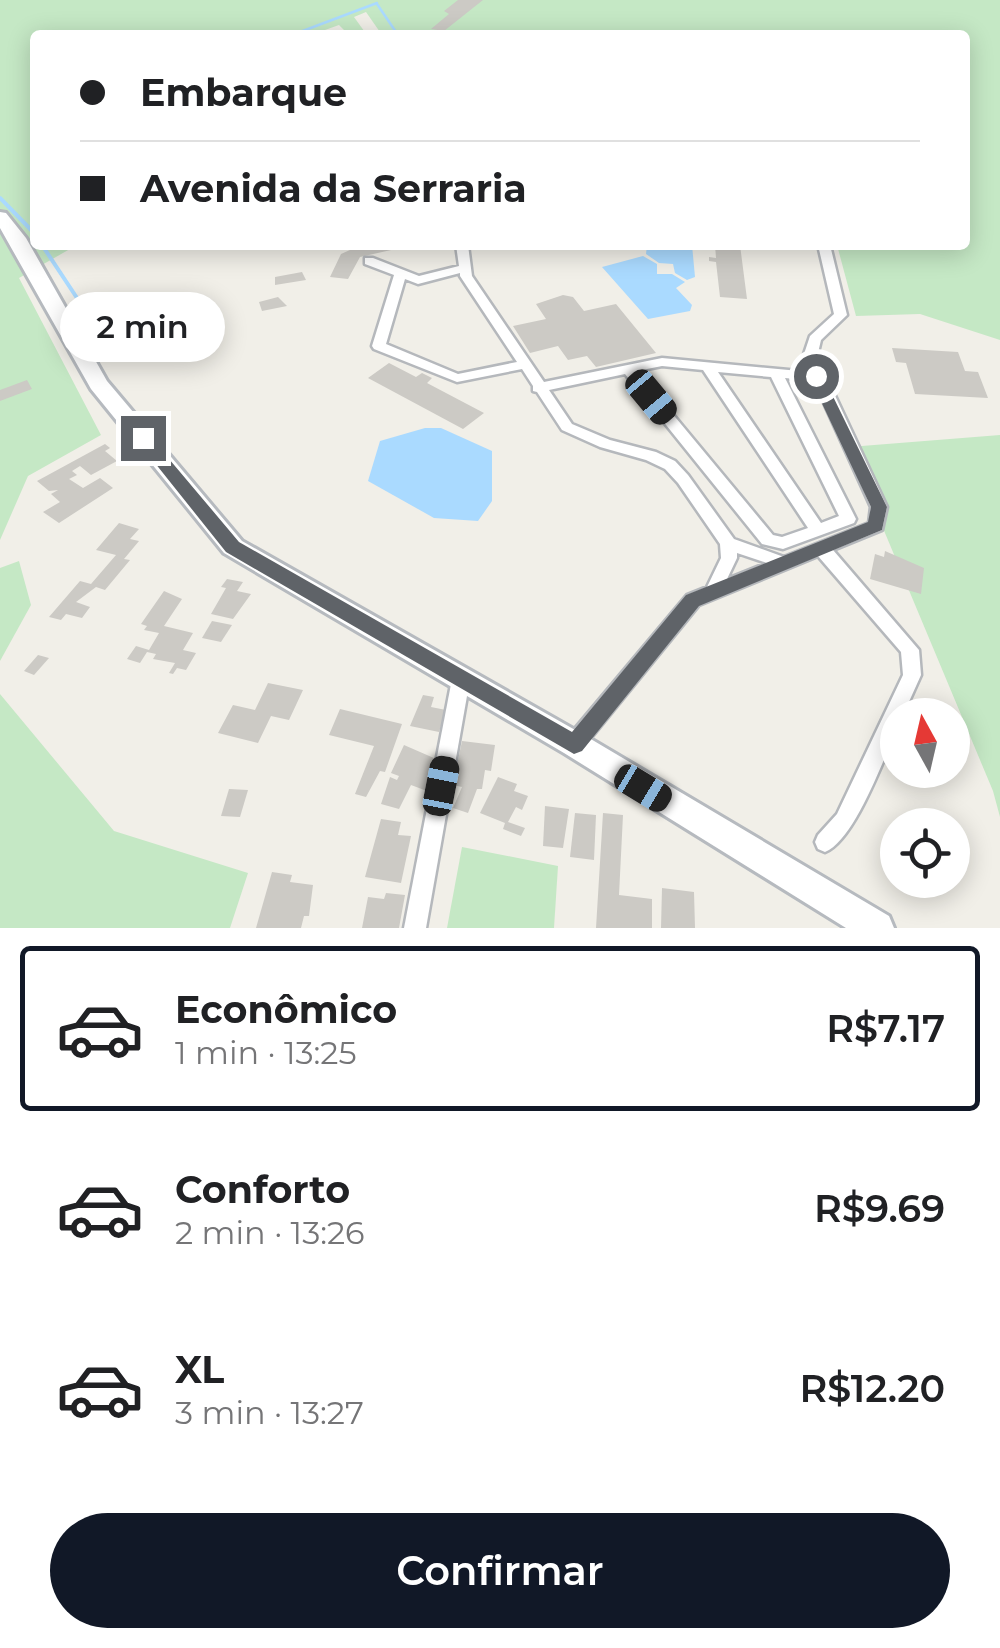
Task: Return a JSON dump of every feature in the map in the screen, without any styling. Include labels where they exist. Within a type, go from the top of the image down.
[{"type":"main road","points":[[0,218],[17,238],[98,384],[232,547],[574,744],[877,928]]},
{"type":"street","points":[[462,250],[466,276],[567,427],[670,465],[728,543],[786,564]]},
{"type":"street","points":[[628,368],[768,540],[820,540],[876,526],[879,507],[810,357],[815,339],[841,315],[825,250]]},
{"type":"street","points":[[370,261],[418,280],[464,268]]},
{"type":"street","points":[[400,275],[379,346],[456,378],[523,364]]},
{"type":"street","points":[[538,388],[662,362],[816,376]]},
{"type":"street","points":[[708,367],[820,540],[910,650],[912,675],[844,821],[825,842]]},
{"type":"street","points":[[574,744],[693,600],[786,564],[848,519],[776,374]]},
{"type":"street","points":[[713,592],[728,558],[728,543]]},
{"type":"street","points":[[415,928],[461,679]]},
{"type":"green space","points":[[0,0],[1000,0],[1000,340],[920,314],[856,316],[838,250],[970,250],[970,30],[379,30],[366,12],[354,17],[363,30],[344,30],[339,25],[325,30],[30,30],[30,250],[68,250],[19,278],[101,435],[28,476],[0,540]]},
{"type":"green space","points":[[1000,435],[1000,817],[970,736],[970,698],[954,698],[849,447]]},
{"type":"green space","points":[[19,561],[31,605],[0,661],[0,568]]},
{"type":"green space","points":[[0,694],[114,831],[248,873],[230,928],[0,928]]},
{"type":"green space","points":[[462,847],[558,866],[554,928],[447,928]]},
{"type":"water","points":[[646,250],[692,250],[695,277],[687,280],[675,273],[673,264],[659,263],[646,254]]},
{"type":"water","points":[[643,256],[657,264],[657,274],[672,274],[685,282],[676,288],[692,305],[690,311],[648,319],[602,267]]},
{"type":"water","points":[[425,428],[441,428],[492,451],[492,501],[478,521],[434,518],[368,481],[380,441]]},
{"type":"building","points":[[458,0],[483,0],[445,30],[431,29],[449,14],[444,11]]},
{"type":"building","points":[[350,250],[391,250],[360,257],[348,279],[330,277],[341,254]]},
{"type":"building","points":[[715,250],[741,250],[747,299],[720,297],[716,262],[709,261],[709,257],[716,258]]},
{"type":"building","points":[[302,272],[306,280],[275,285],[275,277]]},
{"type":"building","points":[[563,295],[573,297],[584,311],[616,304],[656,353],[596,367],[587,356],[568,360],[558,346],[530,353],[513,326],[546,319],[536,304]]},
{"type":"building","points":[[278,297],[287,306],[262,311],[259,302]]},
{"type":"building","points":[[892,348],[958,352],[965,371],[978,372],[988,398],[915,394],[906,363],[896,362]]},
{"type":"building","points":[[389,363],[416,377],[422,373],[432,378],[427,383],[484,413],[463,429],[368,378]]},
{"type":"building","points":[[27,380],[32,389],[0,401],[0,390]]},
{"type":"building","points":[[105,444],[110,448],[105,451],[117,461],[91,475],[80,466],[72,471],[77,475],[69,479],[83,488],[100,478],[113,488],[59,523],[43,512],[60,502],[51,494],[58,490],[49,491],[37,481]]},
{"type":"building","points":[[119,523],[139,529],[130,539],[139,541],[124,559],[130,560],[105,590],[96,587],[76,602],[90,607],[82,618],[66,614],[61,620],[49,617],[80,581],[91,584],[116,555],[96,550]]},
{"type":"building","points":[[885,551],[924,568],[921,594],[870,579],[875,554],[884,557]]},
{"type":"building","points":[[227,579],[243,582],[237,591],[251,594],[233,619],[211,614]]},
{"type":"building","points":[[164,591],[182,599],[164,626],[193,633],[183,650],[196,653],[186,670],[177,668],[173,674],[169,673],[175,663],[153,659],[156,654],[147,652],[140,663],[127,659],[136,646],[149,650],[159,633],[144,630],[147,626],[141,624]]},
{"type":"building","points":[[212,621],[232,625],[221,642],[202,638]]},
{"type":"building","points":[[38,655],[49,658],[34,675],[24,671]]},
{"type":"building","points":[[268,683],[303,690],[289,720],[271,716],[258,743],[218,733],[233,705],[255,710]]},
{"type":"building","points":[[423,695],[434,697],[431,707],[446,710],[439,732],[410,726]]},
{"type":"building","points":[[340,709],[402,724],[385,772],[380,771],[366,797],[355,794],[374,746],[329,735]]},
{"type":"building","points":[[462,741],[495,745],[491,771],[485,770],[482,789],[477,789],[468,813],[453,808],[462,787],[453,785]]},
{"type":"building","points":[[404,745],[443,762],[435,794],[411,785],[399,809],[381,804],[390,777],[397,780],[399,776],[391,773]]},
{"type":"building","points":[[498,777],[517,784],[514,791],[528,796],[522,810],[516,807],[508,822],[525,828],[521,836],[503,829],[505,823],[480,813]]},
{"type":"building","points":[[229,789],[248,790],[240,817],[221,816]]},
{"type":"building","points":[[545,806],[569,809],[563,848],[543,846]]},
{"type":"building","points":[[575,813],[596,815],[594,860],[570,857]]},
{"type":"building","points":[[603,813],[623,815],[619,895],[652,899],[652,928],[596,928]]},
{"type":"building","points":[[381,819],[401,822],[398,835],[411,836],[401,883],[365,877]]},
{"type":"building","points":[[272,872],[292,875],[290,882],[313,885],[309,916],[304,916],[301,928],[256,928]]},
{"type":"building","points":[[662,888],[694,892],[695,928],[661,928]]},
{"type":"building","points":[[386,893],[405,895],[399,928],[362,928],[368,897],[384,899]]},
{"type":"waterway","points":[[305,30],[377,3]]},
{"type":"waterway","points":[[377,4],[395,30]]},
{"type":"waterway","points":[[0,198],[30,229]]},
{"type":"waterway","points":[[45,250],[77,298],[75,308],[97,347]]},
{"type":"waterway","points":[[95,344],[101,354]]},
{"type":"route","points":[[143,438],[232,547],[574,744],[693,600],[876,526],[879,507],[816,376]]}]
